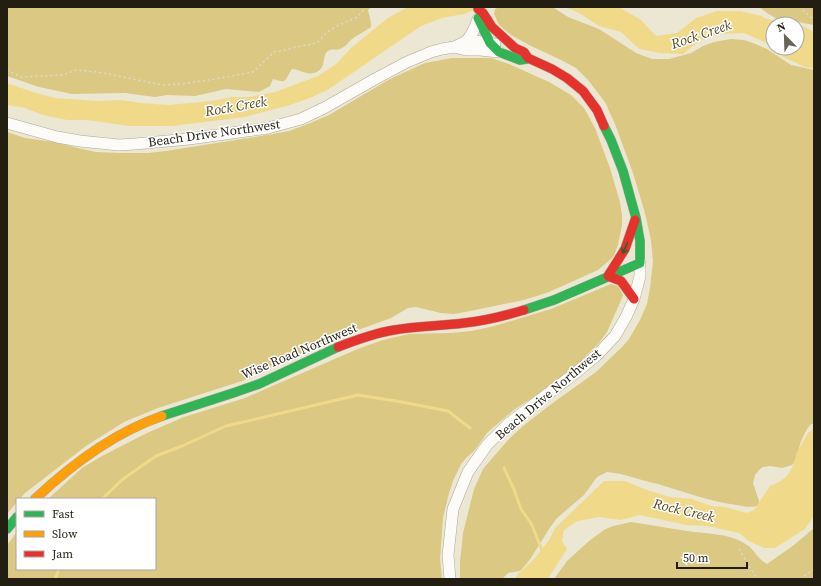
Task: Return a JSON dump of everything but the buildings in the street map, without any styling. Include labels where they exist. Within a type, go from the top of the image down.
[{"type":"street","points":[[478,12],[483,13],[492,27],[515,48]]},
{"type":"street","points":[[465,42],[473,33],[478,12]]},
{"type":"street","points":[[478,12],[490,43],[499,52]]},
{"type":"street","points":[[480,50],[490,43],[492,38],[492,27]]},
{"type":"street","name":"Beach Drive Northwest","points":[[7,123],[57,137],[101,144],[119,145],[161,142],[268,128],[301,118],[324,108],[407,62],[431,52],[454,47],[465,42],[475,41],[515,48],[524,52],[528,58],[552,69],[567,78],[583,91],[597,110],[611,140],[623,172],[636,218],[640,241],[640,276],[634,299],[615,336],[597,355],[508,424],[487,445],[468,472],[453,510],[448,555],[450,579]]},
{"type":"street","name":"Beach Drive Northwest","points":[[454,47],[466,50],[499,52],[520,60],[528,58]]},
{"type":"street","points":[[634,299],[621,282],[608,276],[625,249],[636,218]]},
{"type":"street","name":"Wise Road Northwest","points":[[36,498],[61,475],[84,458],[108,442],[137,426],[166,414],[223,397],[258,384],[343,344],[395,329],[470,322],[511,314],[545,303],[640,263]]},
{"type":"street","points":[[7,529],[16,518]]},
{"type":"path","points":[[7,70],[21,77],[63,75],[76,70],[98,72],[163,85],[221,78],[253,72],[274,52],[317,43],[327,32],[357,17],[366,7]]},
{"type":"path","points":[[799,7],[814,20]]},
{"type":"path","points":[[739,549],[757,579]]},
{"type":"path","points":[[800,579],[814,570]]},
{"type":"shaded area","points":[[7,7],[392,7],[370,8],[368,10],[371,27],[354,37],[339,50],[328,51],[326,53],[323,65],[314,73],[292,69],[286,80],[282,81],[273,79],[270,86],[259,92],[226,89],[195,96],[167,95],[155,97],[125,93],[72,94],[39,87],[7,76]]},
{"type":"shaded area","points":[[500,7],[554,8],[568,17],[599,29],[636,53],[652,59],[669,59],[691,53],[714,42],[731,39],[744,40],[765,48],[765,56],[778,56],[791,65],[814,70],[814,423],[807,429],[801,441],[795,462],[792,465],[782,468],[770,466],[763,467],[755,475],[753,483],[759,501],[757,506],[746,507],[716,501],[621,474],[607,472],[597,477],[584,495],[557,518],[531,558],[520,571],[508,573],[502,579],[460,579],[463,533],[474,489],[483,469],[509,439],[523,426],[596,372],[629,339],[647,304],[653,261],[651,240],[645,213],[633,173],[615,124],[605,102],[588,80],[576,68],[511,35],[499,25],[494,14],[495,9]]},
{"type":"shaded area","points":[[759,7],[814,7],[814,25],[805,23],[805,16],[772,16]]},
{"type":"shaded area","points":[[452,58],[491,58],[509,64],[549,82],[571,95],[584,108],[595,128],[610,168],[620,202],[622,225],[618,245],[612,258],[598,270],[549,292],[524,300],[454,314],[441,313],[416,307],[408,308],[391,318],[328,341],[242,381],[158,408],[124,422],[86,446],[25,493],[21,498],[16,498],[16,503],[7,514],[7,132],[25,138],[54,142],[96,152],[119,153],[148,153],[166,151],[273,134],[289,131],[329,115],[390,79],[425,63]]},
{"type":"shaded area","points":[[611,284],[618,286],[623,295],[607,332],[599,343],[577,365],[515,409],[488,432],[474,451],[461,464],[449,493],[443,518],[440,559],[442,579],[7,579],[7,545],[16,533],[16,570],[156,570],[156,498],[49,498],[82,468],[147,433],[184,417],[245,398],[360,348],[383,340],[409,334],[472,331],[551,309]]},
{"type":"shaded area","points":[[631,522],[731,537],[747,545],[767,564],[794,545],[814,528],[814,579],[554,579],[567,561],[589,541],[604,530],[613,526]]},
{"type":"water","name":"Rock Creek","points":[[408,7],[482,7],[464,14],[442,18],[421,26],[329,89],[310,98],[245,117],[173,126],[128,126],[87,120],[67,120],[43,115],[25,108],[7,105],[7,83],[55,98],[99,101],[121,100],[168,105],[211,101],[233,97],[247,97],[275,92],[318,76],[336,64],[352,47],[388,18]]},
{"type":"water","name":"Rock Creek","points":[[565,7],[619,7],[641,20],[656,36],[677,33],[696,18],[717,11],[740,11],[762,16],[765,18],[765,43],[744,33],[721,34],[699,41],[683,54],[660,53],[639,49],[621,32],[599,26],[579,13]]},
{"type":"water","name":"Rock Creek","points":[[805,27],[814,32],[814,68],[805,67],[781,56],[805,56]]},
{"type":"water","name":"Rock Creek","points":[[814,428],[814,516],[805,529],[775,548],[764,548],[749,541],[739,533],[708,526],[686,525],[640,515],[621,520],[599,517],[576,522],[564,530],[562,541],[567,549],[548,579],[515,579],[518,574],[535,558],[549,540],[555,528],[604,481],[625,481],[670,497],[692,499],[712,506],[725,507],[747,513],[754,510],[770,486],[787,476],[793,466],[797,452],[808,433]]},
{"type":"waterway","points":[[103,498],[123,479],[156,456],[226,426],[358,395],[448,411],[470,428]]},
{"type":"waterway","points":[[504,468],[521,509],[532,525],[543,553]]},
{"type":"waterway","points":[[55,579],[59,570]]},
{"type":"traffic: fast","points":[[478,18],[490,43],[499,52],[520,60],[527,59]]},
{"type":"traffic: fast","points":[[524,310],[554,300],[640,263],[640,241],[636,218],[623,171],[604,126]]},
{"type":"traffic: fast","points":[[162,416],[259,384],[338,347]]},
{"type":"traffic: fast","points":[[7,529],[16,518]]},
{"type":"traffic: slow","points":[[36,498],[94,451],[127,431],[162,416]]},
{"type":"traffic: jam","points":[[478,7],[492,27],[515,48],[524,52],[528,58],[567,78],[583,91],[597,110],[604,126]]},
{"type":"traffic: jam","points":[[634,299],[621,281],[608,276],[625,249],[635,220]]},
{"type":"traffic: jam","points":[[338,347],[387,331],[479,321],[524,310]]}]
